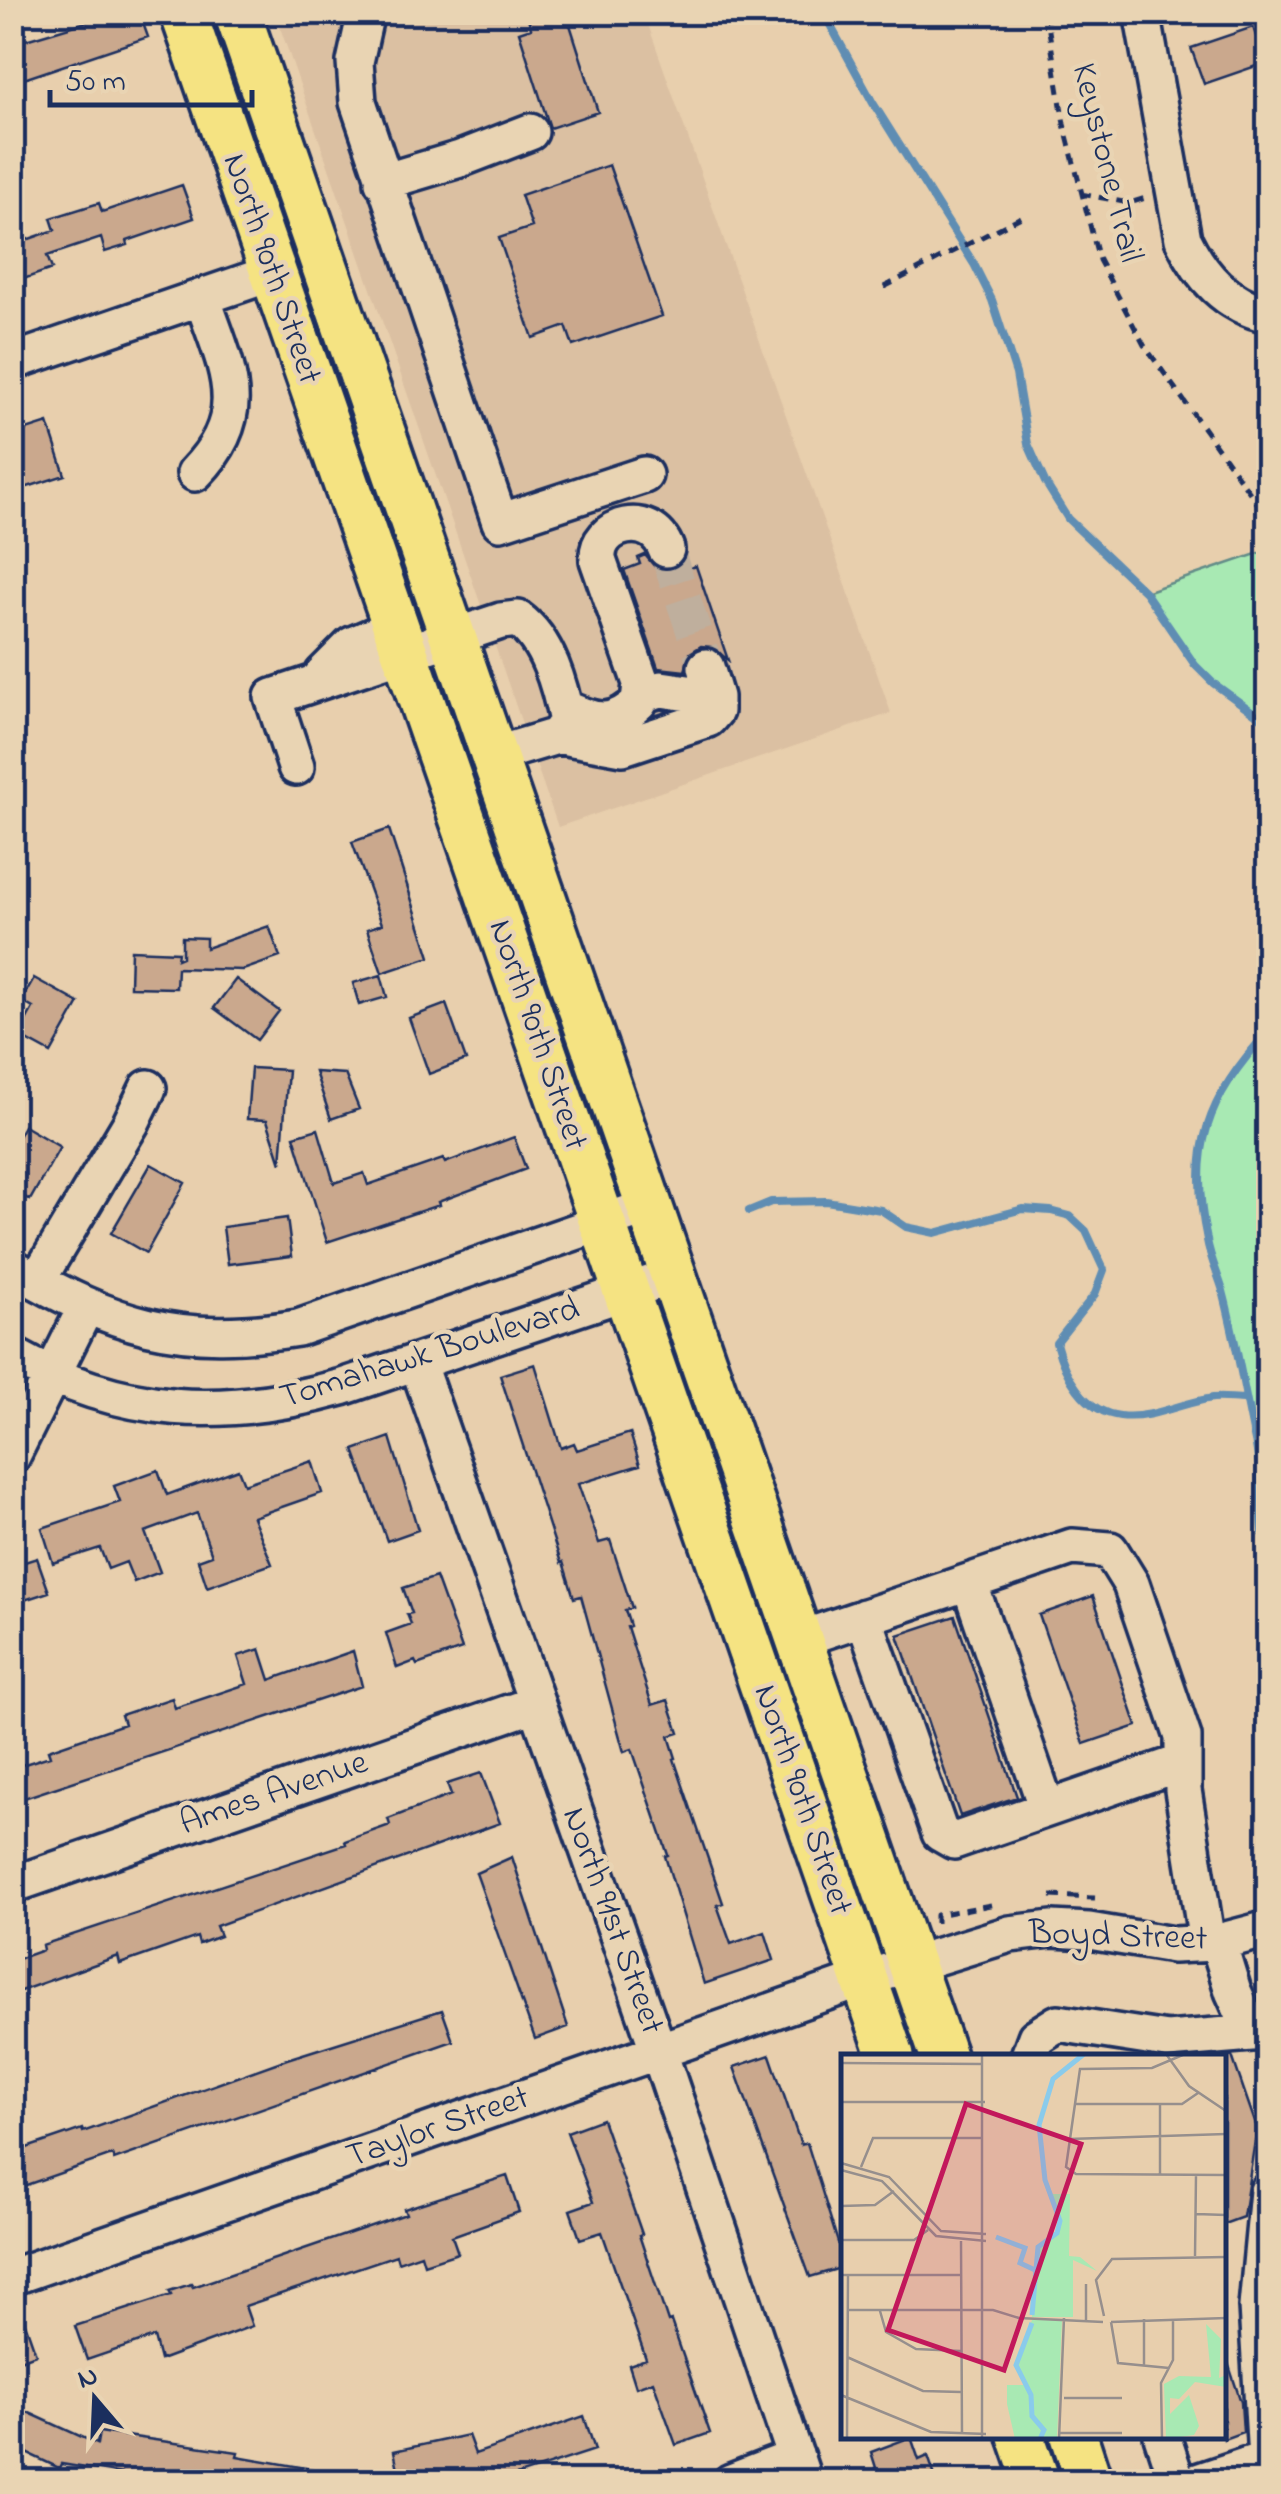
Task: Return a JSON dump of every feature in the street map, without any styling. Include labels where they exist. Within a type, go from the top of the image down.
[{"type":"main road","name":"North 90th Street","points":[[183,12],[890,2054]]},
{"type":"main road","name":"North 90th Street","points":[[237,12],[942,2054]]},
{"type":"main road","points":[[1023,2439],[1037,2482]]},
{"type":"main road","points":[[1075,2439],[1089,2482]]},
{"type":"street","points":[[366,12],[355,62],[358,102],[500,522],[644,475]]},
{"type":"street","points":[[1142,12],[1183,238],[1193,260],[1216,287],[1256,311]]},
{"type":"street","points":[[383,182],[530,132]]},
{"type":"street","points":[[12,362],[272,273]]},
{"type":"street","points":[[195,473],[229,422],[232,398],[202,297]]},
{"type":"street","points":[[494,755],[561,722],[608,720],[627,714],[639,702],[641,684],[597,550],[618,528],[635,525],[651,528],[662,537],[666,549]]},
{"type":"street","points":[[296,766],[273,698],[317,683],[332,662],[352,645],[453,637],[518,619],[534,631],[561,722]]},
{"type":"street","points":[[561,722],[623,748],[708,719],[716,711],[711,682],[640,695]]},
{"type":"street","points":[[25,1274],[131,1124],[148,1088]]},
{"type":"street","name":"Tomahawk Boulevard","points":[[25,1274],[86,1306],[153,1329],[214,1337],[252,1336],[298,1328],[650,1206]]},
{"type":"street","name":"Tomahawk Boulevard","points":[[12,1355],[53,1378],[150,1404],[242,1408],[289,1402],[673,1276]]},
{"type":"street","points":[[12,1456],[86,1306]]},
{"type":"street","name":"North 91st Street","points":[[417,1362],[800,2469]]},
{"type":"street","points":[[800,1639],[1072,1547],[1110,1550],[1131,1584],[1183,1737],[1183,1790],[1213,1943],[1260,2047],[1167,2040],[1058,2024],[1036,2037],[1031,2054]]},
{"type":"street","points":[[969,1582],[1046,1809]]},
{"type":"street","points":[[864,1618],[940,1833],[954,1840],[1183,1762]]},
{"type":"street","name":"Ames Avenue","points":[[12,1885],[535,1704]]},
{"type":"street","name":"Boyd Street","points":[[864,1979],[1033,1930],[1089,1931],[1174,1945],[1213,1943],[1268,1930]]},
{"type":"street","name":"Taylor Street","points":[[12,2277],[864,1979]]},
{"type":"street","points":[[1197,2482],[1266,2459],[1256,2308],[1268,2191]]},
{"type":"street","points":[[1163,2439],[1177,2482]]},
{"type":"street","points":[[731,2482],[800,2469]]},
{"type":"path","name":"Keystone Trail","points":[[1046,12],[1064,124],[1099,260],[1144,345],[1268,518]]},
{"type":"path","points":[[1080,194],[1129,202],[1172,190]]},
{"type":"path","points":[[884,287],[1023,216]]},
{"type":"shaded area","points":[[275,13],[644,13],[891,713],[558,827]]},
{"type":"green space","points":[[1268,550],[1268,723],[1195,665],[1145,592]]},
{"type":"green space","points":[[1268,1032],[1268,1561],[1258,1456],[1228,1309],[1208,1247],[1200,1179],[1207,1127],[1216,1104]]},
{"type":"building","points":[[98,12],[139,12],[148,37],[12,83],[12,44],[100,18]]},
{"type":"building","points":[[526,12],[566,12],[598,112],[550,128],[519,32],[531,28]]},
{"type":"building","points":[[1253,27],[1265,63],[1204,84],[1191,48]]},
{"type":"building","points":[[609,165],[662,316],[573,346],[566,326],[533,338],[499,238],[532,227],[521,195]]},
{"type":"building","points":[[182,185],[194,218],[105,252],[101,238],[47,256],[52,269],[12,283],[12,245],[55,230],[51,218],[99,203],[102,212]]},
{"type":"building","points":[[48,423],[65,475],[12,492],[12,440],[19,438],[17,433]]},
{"type":"building","points":[[645,555],[655,567],[665,570],[682,562],[685,569],[696,566],[728,660],[712,647],[701,646],[690,653],[685,671],[658,668],[624,570],[640,564],[638,558]]},
{"type":"building","points":[[389,829],[430,957],[382,973],[367,929],[382,924],[352,842]]},
{"type":"building","points":[[269,926],[280,957],[243,970],[177,968],[176,988],[130,987],[131,950],[178,952],[177,959],[182,957],[182,937],[206,938],[206,948]]},
{"type":"building","points":[[381,975],[387,997],[359,1005],[353,983]]},
{"type":"building","points":[[34,978],[79,1003],[51,1053],[18,1035],[33,1008],[21,1001]]},
{"type":"building","points":[[236,979],[279,1011],[257,1040],[214,1008]]},
{"type":"building","points":[[446,1004],[466,1060],[429,1074],[409,1018]]},
{"type":"building","points":[[251,1068],[288,1070],[281,1163],[267,1120],[247,1119]]},
{"type":"building","points":[[315,1072],[345,1074],[359,1109],[331,1119]]},
{"type":"building","points":[[24,1126],[60,1147],[30,1200],[12,1190],[12,1147]]},
{"type":"building","points":[[318,1129],[334,1183],[364,1173],[368,1185],[443,1159],[445,1163],[514,1137],[526,1169],[438,1202],[439,1205],[327,1242],[294,1136]]},
{"type":"building","points":[[151,1164],[185,1183],[146,1253],[111,1233]]},
{"type":"building","points":[[287,1218],[292,1256],[228,1264],[223,1227]]},
{"type":"building","points":[[535,1364],[561,1448],[574,1443],[577,1450],[630,1433],[640,1465],[578,1484],[599,1543],[610,1540],[632,1608],[625,1610],[630,1626],[627,1627],[652,1705],[668,1700],[679,1733],[669,1736],[674,1759],[723,1903],[717,1905],[731,1944],[765,1932],[774,1960],[704,1984],[665,1856],[668,1855],[632,1749],[624,1752],[581,1596],[574,1598],[561,1563],[500,1375]]},
{"type":"building","points":[[390,1437],[418,1530],[387,1541],[354,1450]]},
{"type":"building","points":[[312,1461],[322,1493],[253,1517],[272,1564],[207,1587],[198,1560],[212,1555],[197,1513],[145,1532],[160,1572],[134,1582],[126,1562],[108,1569],[100,1548],[53,1563],[42,1528],[120,1502],[114,1486],[158,1470],[167,1495],[238,1469],[244,1484]]},
{"type":"building","points":[[37,1558],[49,1592],[12,1604],[12,1566]]},
{"type":"building","points":[[436,1577],[462,1649],[397,1668],[386,1633],[411,1624],[407,1614],[412,1613],[403,1588]]},
{"type":"building","points":[[1093,1596],[1137,1726],[1084,1744],[1039,1615]]},
{"type":"building","points":[[955,1616],[1017,1797],[960,1816],[898,1635]]},
{"type":"building","points":[[260,1649],[270,1680],[353,1651],[362,1686],[12,1802],[12,1768],[50,1756],[48,1750],[124,1724],[121,1715],[172,1698],[175,1708],[247,1684],[238,1656]]},
{"type":"building","points":[[481,1773],[500,1823],[216,1926],[220,1936],[199,1944],[197,1937],[120,1964],[118,1956],[12,1994],[12,1961],[43,1950],[42,1945],[346,1844],[345,1841],[390,1825],[388,1819],[451,1795],[447,1784]]},
{"type":"building","points":[[512,1857],[568,2027],[535,2039],[476,1873]]},
{"type":"building","points":[[442,2010],[453,2041],[114,2160],[112,2155],[12,2190],[12,2153]]},
{"type":"building","points":[[770,2055],[801,2145],[807,2143],[841,2252],[841,2268],[810,2277],[734,2067]]},
{"type":"building","points":[[1232,2056],[1257,2128],[1243,2217],[1226,2223],[1226,2057]]},
{"type":"building","points":[[602,2119],[668,2322],[671,2321],[710,2433],[676,2445],[653,2381],[636,2387],[629,2365],[646,2359],[602,2232],[580,2239],[570,2210],[593,2202],[567,2132]]},
{"type":"building","points":[[507,2176],[519,2212],[452,2236],[458,2253],[424,2264],[421,2254],[398,2262],[396,2255],[245,2306],[252,2326],[160,2360],[154,2337],[87,2360],[75,2326]]},
{"type":"building","points":[[16,2297],[36,2354],[12,2363],[12,2298]]},
{"type":"building","points":[[1226,2360],[1241,2402],[1243,2432],[1226,2438]]},
{"type":"building","points":[[12,2405],[97,2444],[99,2432],[238,2452],[237,2456],[318,2470],[317,2482],[141,2482],[141,2477],[61,2464],[59,2468],[12,2446]]},
{"type":"building","points":[[584,2416],[595,2450],[497,2482],[401,2482],[394,2451],[468,2435],[475,2454]]},
{"type":"building","points":[[912,2439],[919,2460],[928,2456],[937,2482],[866,2482],[866,2478],[878,2474],[871,2452]]},
{"type":"waterway","points":[[823,12],[992,300],[1016,374],[1028,444],[1068,519],[1145,592],[1195,665],[1268,723]]},
{"type":"waterway","points":[[1268,1032],[1216,1104],[1207,1127],[1200,1179],[1208,1247],[1228,1309],[1258,1456],[1268,1561]]},
{"type":"waterway","points":[[749,1211],[771,1202],[826,1201],[881,1210],[906,1227],[935,1233],[1023,1209],[1070,1216],[1086,1231],[1104,1270],[1095,1294],[1056,1343],[1070,1379],[1086,1399],[1107,1413],[1132,1417],[1213,1398],[1245,1399]]},
{"type":"tunnel","points":[[666,549],[706,667]]}]
